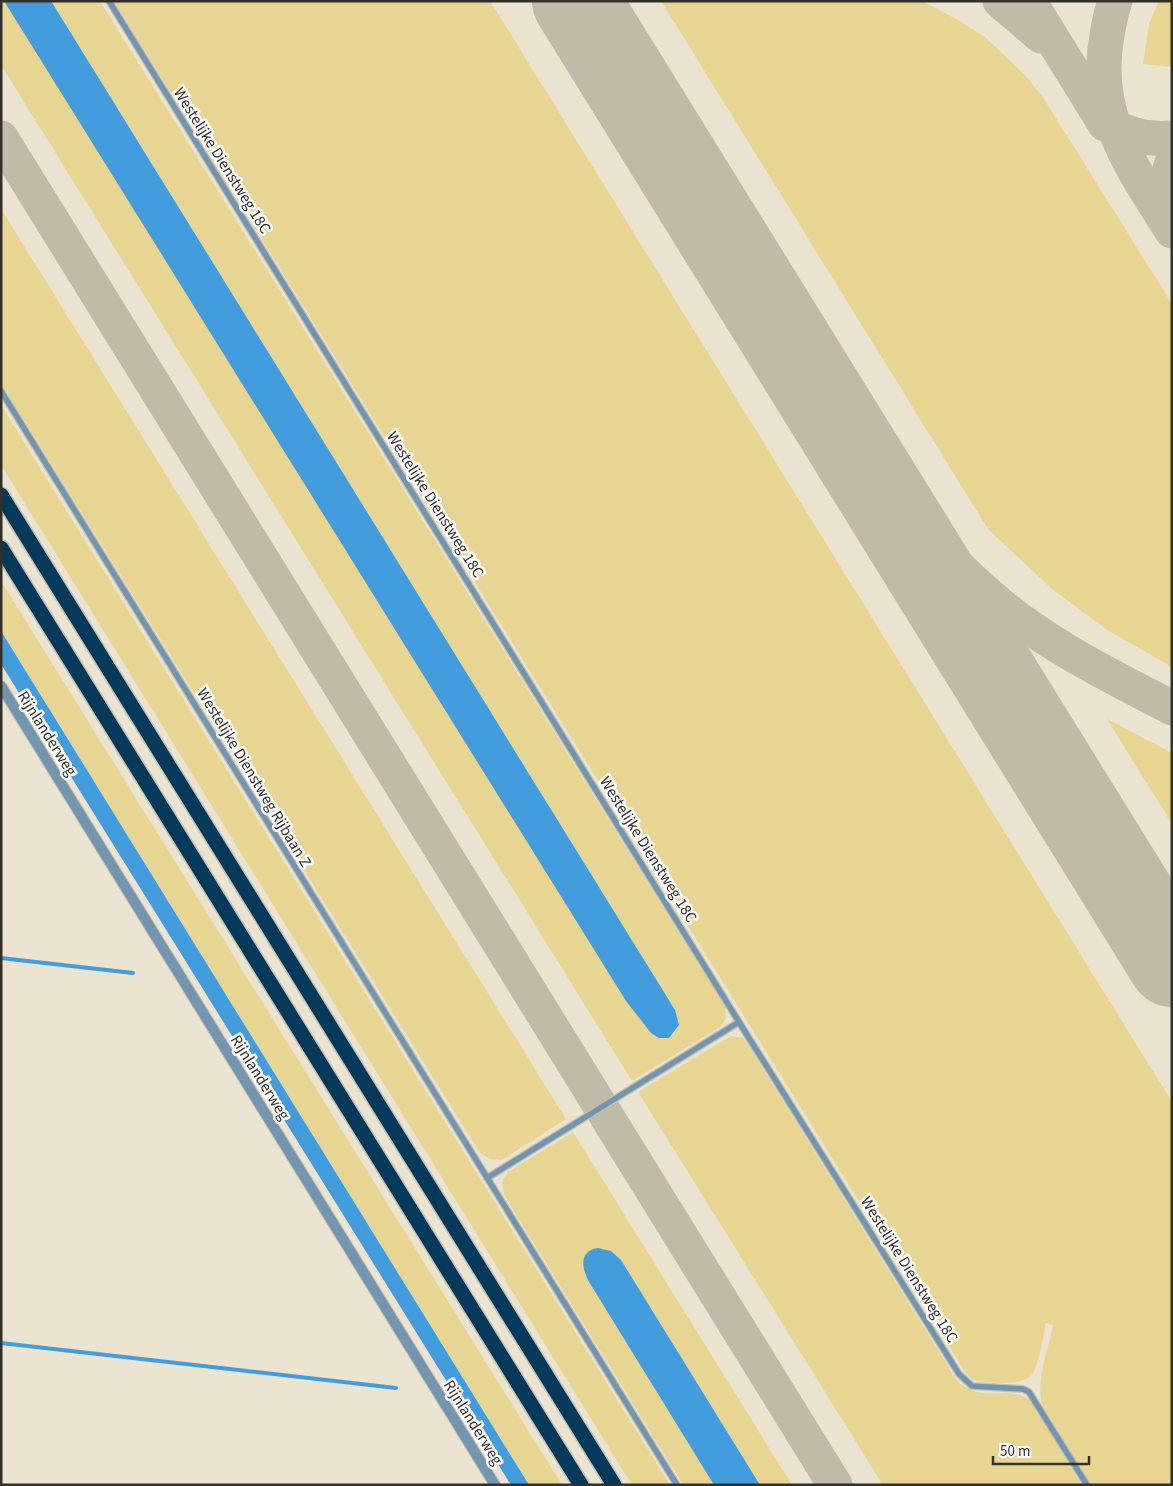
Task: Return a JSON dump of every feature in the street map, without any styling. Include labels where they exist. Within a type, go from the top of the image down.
[{"type":"highway","points":[[1,495],[614,1485]]},
{"type":"highway","points":[[1,548],[581,1485]]},
{"type":"street","name":"Rijnlanderweg","points":[[1,686],[495,1485]]},
{"type":"lane","name":"Westelijke Dienstweg 18C","points":[[109,1],[959,1374],[972,1386],[1023,1389],[1029,1392],[1088,1485]]},
{"type":"lane","name":"Westelijke Dienstweg Rijbaan Z","points":[[1,391],[677,1485]]},
{"type":"lane","points":[[487,1178],[740,1022]]},
{"type":"shaded area","points":[[1,1],[100,1],[725,1007],[726,1018],[720,1027],[632,1081],[1,65]]},
{"type":"shaded area","points":[[114,1],[490,1],[1172,1102],[1172,1485],[1090,1485],[1042,1405],[1040,1384],[1053,1325],[1046,1323],[1034,1371],[1027,1379],[1004,1383],[980,1381],[971,1378],[963,1369]]},
{"type":"shaded area","points":[[661,1],[922,1],[960,21],[986,38],[1025,75],[1044,99],[1172,304],[1172,667],[1109,631],[1052,589],[988,529]]},
{"type":"shaded area","points":[[1159,1],[1172,1],[1172,67],[1143,64],[1149,24]]},
{"type":"shaded area","points":[[1,209],[566,1119],[502,1160],[490,1159],[480,1153],[1,383]]},
{"type":"shaded area","points":[[1,405],[670,1485],[632,1485],[1,465]]},
{"type":"shaded area","points":[[1,581],[562,1485],[529,1485],[1,631]]},
{"type":"shaded area","points":[[1107,719],[1172,753],[1172,824]]},
{"type":"shaded area","points":[[731,1036],[743,1038],[747,1043],[956,1379],[965,1387],[974,1391],[983,1393],[1012,1393],[1030,1400],[1082,1485],[883,1485],[638,1092]]},
{"type":"shaded area","points":[[573,1132],[792,1485],[760,1485],[617,1256],[604,1249],[593,1249],[584,1273],[714,1485],[683,1485],[504,1195],[502,1181],[508,1172]]},
{"type":"water","points":[[4,1],[51,1],[675,1010],[679,1025],[669,1038],[659,1038],[651,1033],[626,1001]]},
{"type":"water","points":[[1,631],[529,1485],[511,1485],[1,664]]},
{"type":"water","points":[[598,1248],[611,1251],[621,1260],[760,1485],[714,1485],[589,1282],[583,1261],[587,1253]]},
{"type":"waterway","points":[[1,958],[133,973]]},
{"type":"waterway","points":[[1,1343],[396,1388]]},
{"type":"taxiway","points":[[1000,1],[1041,36]]},
{"type":"taxiway","points":[[1029,1],[1105,124]]},
{"type":"taxiway","points":[[1115,1],[1107,35],[1104,64],[1105,90],[1110,115],[1130,162],[1172,231]]},
{"type":"taxiway","points":[[1101,116],[1117,128],[1134,135],[1172,138]]},
{"type":"taxiway","points":[[1,138],[835,1485]]},
{"type":"taxiway","points":[[1169,224],[1165,188],[1172,162]]},
{"type":"taxiway","points":[[855,452],[906,512],[960,569],[999,604],[1061,648],[1172,708]]},
{"type":"runway","points":[[576,1],[1172,963]]}]
